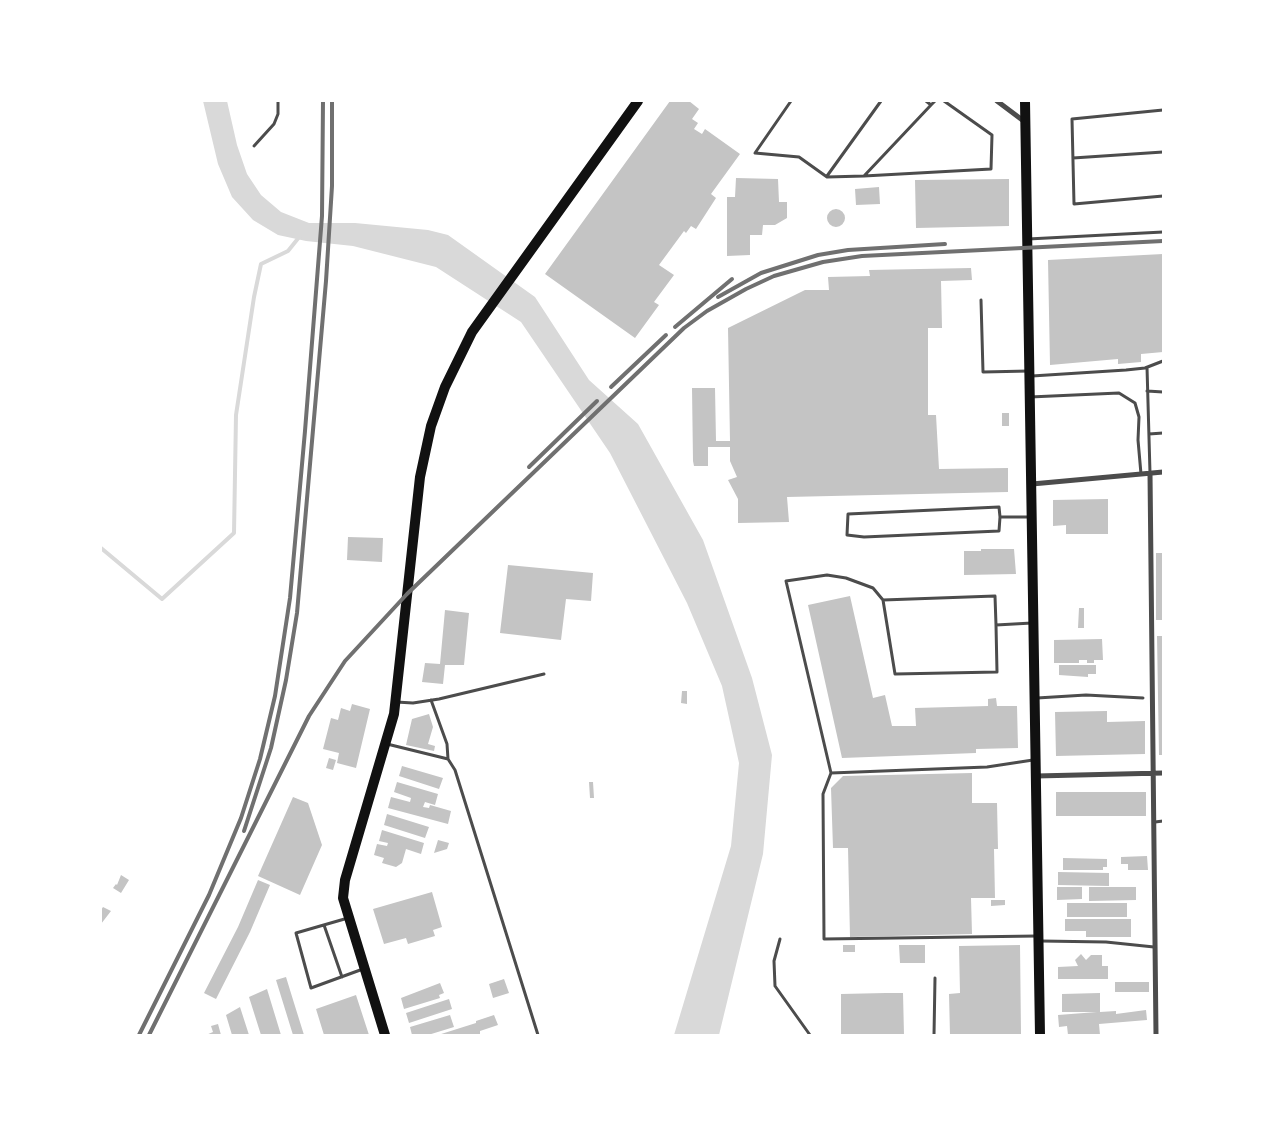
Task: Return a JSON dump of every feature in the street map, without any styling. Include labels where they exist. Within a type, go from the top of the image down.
[{"type":"main road","points":[[385,1035],[343,898],[345,880],[386,743],[396,702],[423,454],[430,426],[464,346],[486,310],[638,101]]},
{"type":"main road","points":[[1025,101],[1040,1035]]},
{"type":"street","points":[[997,101],[1025,122]]},
{"type":"street","points":[[1031,484],[1163,472]]},
{"type":"street","points":[[1150,473],[1156,1035]]},
{"type":"street","points":[[1036,776],[1163,773]]},
{"type":"lane","points":[[254,146],[274,124],[278,114],[278,101]]},
{"type":"lane","points":[[791,101],[755,153],[799,157],[827,177],[991,169],[992,135],[944,101]]},
{"type":"lane","points":[[827,177],[881,101]]},
{"type":"lane","points":[[926,101],[931,105]]},
{"type":"lane","points":[[864,176],[935,101]]},
{"type":"lane","points":[[1163,110],[1072,118],[1074,204],[1163,196]]},
{"type":"lane","points":[[1073,158],[1163,152]]},
{"type":"lane","points":[[1027,239],[1163,232]]},
{"type":"lane","points":[[981,300],[983,372],[1029,373],[1147,367],[1163,361]]},
{"type":"lane","points":[[1147,367],[1150,473]]},
{"type":"lane","points":[[1147,391],[1163,392]]},
{"type":"lane","points":[[1030,397],[1119,393],[1135,403],[1139,417],[1138,440],[1141,474]]},
{"type":"lane","points":[[1149,434],[1163,433]]},
{"type":"lane","points":[[999,507],[1000,517],[999,531],[864,537],[847,535],[848,514],[999,507]]},
{"type":"lane","points":[[1000,517],[1032,517]]},
{"type":"lane","points":[[883,600],[995,596],[997,672],[896,674],[883,600],[873,588],[846,578],[827,575],[786,581],[831,773],[823,794],[824,939],[1038,939],[1106,942],[1156,947]]},
{"type":"lane","points":[[996,625],[1032,623]]},
{"type":"lane","points":[[396,702],[413,704],[544,674]]},
{"type":"lane","points":[[1034,698],[1086,695],[1143,698]]},
{"type":"lane","points":[[432,700],[447,744],[448,759],[455,770],[538,1035]]},
{"type":"lane","points":[[386,743],[448,759]]},
{"type":"lane","points":[[831,773],[987,767],[1035,760]]},
{"type":"lane","points":[[1155,822],[1163,821]]},
{"type":"lane","points":[[348,917],[296,933],[311,988],[364,969]]},
{"type":"lane","points":[[324,925],[342,977]]},
{"type":"lane","points":[[780,939],[774,960],[775,986],[810,1035]]},
{"type":"lane","points":[[934,1035],[935,978]]},
{"type":"shaded area","points":[[203,101],[227,101],[237,145],[247,174],[261,195],[281,212],[309,223],[355,223],[428,230],[448,235],[535,297],[589,380],[638,424],[703,540],[752,678],[772,755],[763,854],[719,1035],[674,1035],[731,846],[739,763],[722,686],[687,603],[610,453],[521,322],[436,267],[353,246],[306,241],[278,235],[253,220],[232,197],[218,164]]},
{"type":"building","points":[[670,101],[689,101],[699,109],[692,119],[698,123],[694,129],[702,134],[705,129],[740,154],[711,194],[716,198],[696,229],[691,226],[686,233],[684,231],[659,265],[674,275],[654,302],[659,305],[635,338],[545,274]]},
{"type":"building","points":[[736,178],[778,179],[779,202],[787,202],[787,218],[775,225],[763,225],[762,235],[750,235],[750,255],[727,256],[727,197],[735,197]]},
{"type":"building","points":[[1009,179],[1009,226],[916,228],[915,180]]},
{"type":"building","points":[[879,187],[880,204],[856,205],[855,189]]},
{"type":"building","points":[[836,209],[842,212],[845,218],[842,224],[836,227],[830,224],[827,218],[830,212]]},
{"type":"building","points":[[1163,254],[1163,352],[1141,354],[1141,362],[1118,364],[1118,359],[1050,365],[1048,260]]},
{"type":"building","points":[[971,268],[972,280],[941,281],[942,328],[928,328],[928,415],[936,415],[939,469],[1008,468],[1008,492],[787,497],[789,522],[738,523],[738,499],[728,480],[737,477],[730,461],[730,447],[708,447],[708,466],[694,466],[693,461],[692,388],[715,388],[716,441],[730,441],[728,328],[805,290],[829,290],[828,277],[870,276],[869,270]]},
{"type":"building","points":[[1002,413],[1009,413],[1009,426],[1002,426]]},
{"type":"building","points":[[1108,499],[1108,534],[1066,534],[1066,525],[1053,526],[1053,500]]},
{"type":"building","points":[[348,537],[383,538],[382,562],[347,560]]},
{"type":"building","points":[[981,549],[1014,549],[1016,574],[964,575],[964,551],[981,551]]},
{"type":"building","points":[[1156,553],[1163,553],[1163,620],[1156,620]]},
{"type":"building","points":[[508,565],[593,573],[591,601],[566,599],[561,640],[500,633]]},
{"type":"building","points":[[850,596],[873,698],[885,695],[892,726],[916,726],[915,708],[988,706],[988,699],[996,698],[997,706],[1017,706],[1018,748],[976,749],[976,753],[842,758],[808,605]]},
{"type":"building","points":[[1079,608],[1084,608],[1084,628],[1078,628]]},
{"type":"building","points":[[445,610],[469,613],[464,665],[445,665],[443,684],[422,682],[425,663],[440,664]]},
{"type":"building","points":[[1157,636],[1163,636],[1163,755],[1159,755]]},
{"type":"building","points":[[1102,639],[1103,660],[1094,660],[1094,663],[1087,663],[1087,660],[1079,660],[1079,663],[1054,663],[1054,640]]},
{"type":"building","points":[[1059,665],[1096,665],[1096,674],[1088,674],[1088,677],[1059,675]]},
{"type":"building","points":[[682,691],[687,691],[687,704],[681,703]]},
{"type":"building","points":[[352,704],[370,709],[356,768],[337,763],[339,753],[323,749],[331,718],[338,720],[341,708],[350,711]]},
{"type":"building","points":[[1107,711],[1107,722],[1145,721],[1145,754],[1056,756],[1055,712]]},
{"type":"building","points":[[429,714],[433,727],[428,744],[435,746],[434,751],[406,745],[412,719]]},
{"type":"building","points":[[329,758],[336,760],[333,770],[326,768]]},
{"type":"building","points":[[402,766],[443,778],[439,789],[399,776]]},
{"type":"building","points":[[972,773],[972,803],[997,803],[998,849],[994,849],[995,898],[971,898],[972,934],[850,937],[848,848],[833,848],[831,788],[843,776]]},
{"type":"building","points":[[397,782],[438,794],[435,805],[425,802],[423,807],[429,808],[430,805],[451,811],[448,824],[388,808],[391,797],[410,802],[411,798],[394,792]]},
{"type":"building","points":[[589,782],[593,782],[594,798],[590,798]]},
{"type":"building","points":[[1056,792],[1146,792],[1146,816],[1056,816]]},
{"type":"building","points":[[293,797],[308,803],[322,845],[300,895],[258,876]]},
{"type":"building","points":[[387,814],[429,827],[425,838],[384,825]]},
{"type":"building","points":[[382,830],[424,843],[421,854],[406,849],[402,863],[396,867],[382,863],[384,858],[374,855],[377,844],[387,846],[388,843],[379,841]]},
{"type":"building","points":[[438,840],[449,843],[447,849],[434,853]]},
{"type":"building","points":[[1147,856],[1148,870],[1128,870],[1128,864],[1121,864],[1121,857]]},
{"type":"building","points":[[1063,858],[1107,859],[1107,867],[1103,867],[1103,870],[1063,870]]},
{"type":"building","points":[[1058,872],[1109,873],[1109,886],[1058,885]]},
{"type":"building","points":[[121,875],[129,880],[121,893],[113,888],[117,885]]},
{"type":"building","points":[[258,880],[270,885],[250,932],[216,999],[204,993],[238,927]]},
{"type":"building","points":[[1057,887],[1082,887],[1082,899],[1057,900]]},
{"type":"building","points":[[1089,887],[1136,887],[1136,900],[1089,901]]},
{"type":"building","points":[[432,892],[442,927],[433,930],[435,936],[408,944],[406,938],[384,944],[373,909]]},
{"type":"building","points":[[991,900],[1005,900],[1005,905],[991,906]]},
{"type":"building","points":[[1067,903],[1127,903],[1127,917],[1067,917]]},
{"type":"building","points":[[103,907],[111,911],[101,924],[101,910]]},
{"type":"building","points":[[1065,919],[1131,919],[1131,937],[1086,937],[1086,931],[1065,931]]},
{"type":"building","points":[[843,945],[855,945],[855,952],[843,952]]},
{"type":"building","points":[[899,945],[925,945],[925,963],[900,963]]},
{"type":"building","points":[[1020,945],[1021,1035],[950,1035],[949,994],[960,993],[959,946]]},
{"type":"building","points":[[1081,954],[1086,960],[1091,955],[1102,955],[1102,966],[1108,966],[1108,979],[1058,979],[1058,967],[1078,966],[1075,960]]},
{"type":"building","points":[[286,977],[304,1035],[293,1035],[276,980]]},
{"type":"building","points":[[504,979],[509,993],[493,998],[489,984]]},
{"type":"building","points":[[1115,982],[1149,982],[1149,992],[1115,992]]},
{"type":"building","points":[[440,983],[444,993],[439,995],[440,998],[404,1009],[401,998]]},
{"type":"building","points":[[267,989],[281,1035],[261,1035],[249,997]]},
{"type":"building","points":[[903,993],[904,1035],[841,1035],[841,994]]},
{"type":"building","points":[[1100,993],[1100,1012],[1116,1011],[1116,1014],[1146,1010],[1147,1020],[1099,1024],[1100,1035],[1068,1035],[1067,1026],[1059,1027],[1058,1015],[1097,1012],[1062,1012],[1062,994]]},
{"type":"building","points":[[356,995],[369,1035],[324,1035],[316,1009]]},
{"type":"building","points":[[449,999],[452,1009],[409,1023],[406,1013]]},
{"type":"building","points":[[240,1007],[249,1035],[232,1035],[226,1015]]},
{"type":"building","points":[[450,1015],[454,1027],[428,1035],[412,1035],[410,1027]]},
{"type":"building","points":[[494,1015],[498,1025],[480,1031],[480,1034],[438,1035],[476,1023],[476,1021]]},
{"type":"building","points":[[218,1024],[221,1035],[206,1035],[213,1032],[211,1026]]},
{"type":"waterway","points":[[101,548],[162,599],[234,533],[236,415],[254,297],[261,264],[288,251],[300,236]]},
{"type":"railway","points":[[139,1035],[209,895],[241,818],[260,759],[275,696],[290,598],[305,431],[322,216],[323,101]]},
{"type":"railway","points":[[244,831],[271,748],[286,680],[297,613],[326,281],[332,186],[332,101]]},
{"type":"railway","points":[[149,1035],[309,716],[345,661],[407,594],[684,328],[707,311],[746,289],[774,276],[823,262],[862,256],[1163,241]]},
{"type":"railway","points":[[718,297],[761,273],[818,255],[848,250],[945,244]]},
{"type":"railway","points":[[675,327],[732,279]]},
{"type":"railway","points":[[611,387],[666,335]]},
{"type":"railway","points":[[529,467],[597,401]]}]
